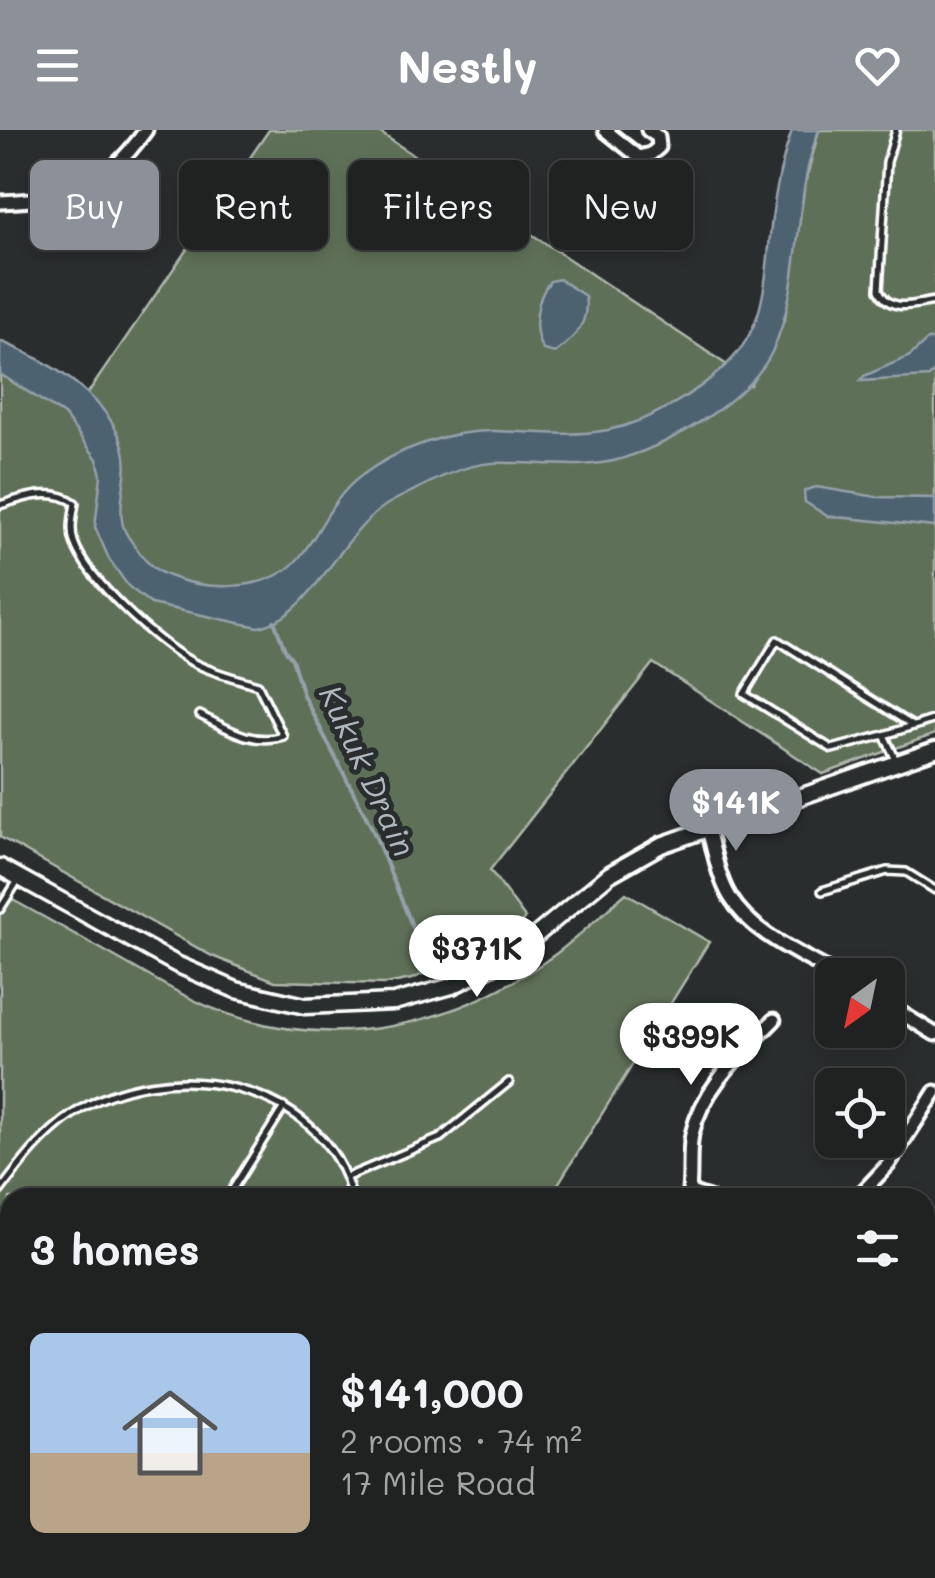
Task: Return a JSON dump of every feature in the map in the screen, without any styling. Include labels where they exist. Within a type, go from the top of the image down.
[{"type":"street","points":[[0,202],[63,194],[97,183],[128,155],[146,130]]},
{"type":"street","points":[[605,130],[640,157],[659,147],[658,137],[648,130]]},
{"type":"street","points":[[2,872],[20,878],[176,964],[236,990],[305,1006],[367,1005],[424,996],[471,978],[524,946],[636,857],[935,750]]},
{"type":"street","points":[[708,829],[727,891],[742,912],[770,935],[815,962]]},
{"type":"street","points":[[905,1015],[935,1034]]},
{"type":"street","points":[[689,1188],[696,1122],[728,1067],[774,1020]]},
{"type":"street","points":[[869,1188],[935,1092]]},
{"type":"lane","points":[[896,130],[886,162],[879,290],[885,301],[898,306],[935,301]]},
{"type":"lane","points":[[0,505],[40,495],[64,496],[74,504],[74,545],[109,591],[174,651],[210,671],[258,685],[283,736],[245,737],[200,714]]},
{"type":"lane","points":[[913,726],[777,640],[744,694],[832,749],[884,735],[913,726],[935,719]]},
{"type":"lane","points":[[884,735],[898,763]]},
{"type":"lane","points":[[822,891],[887,871],[906,872],[935,890]]},
{"type":"lane","points":[[0,909],[20,878]]},
{"type":"lane","points":[[3,1188],[46,1135],[75,1112],[106,1096],[173,1081],[240,1089],[284,1107],[318,1136],[347,1177],[350,1188]]},
{"type":"lane","points":[[347,1177],[440,1138],[510,1082]]},
{"type":"lane","points":[[234,1188],[284,1107]]},
{"type":"green space","points":[[269,130],[376,130],[421,160],[348,160],[348,250],[529,250],[529,232],[549,246],[549,250],[555,250],[727,365],[750,385],[785,318],[805,184],[819,130],[935,130],[935,734],[823,774],[653,663],[490,870],[525,918],[513,934],[412,979],[386,984],[275,981],[212,956],[0,837],[0,374],[65,414],[88,393],[186,250],[328,250],[328,160],[248,160]]},
{"type":"green space","points":[[0,893],[214,1009],[259,1023],[303,1030],[348,1031],[392,1026],[478,999],[557,953],[626,893],[709,942],[556,1188],[0,1188]]},
{"type":"water","points":[[792,130],[819,130],[805,185],[782,325],[772,352],[746,387],[685,431],[621,459],[573,465],[492,463],[429,483],[375,514],[295,608],[258,627],[151,604],[128,586],[109,559],[95,527],[101,475],[97,459],[64,415],[0,374],[0,341],[56,369],[103,410],[115,427],[125,456],[121,511],[124,529],[156,570],[201,584],[254,583],[285,570],[297,560],[351,485],[375,466],[407,450],[442,438],[478,432],[566,434],[608,430],[655,414],[714,376],[740,349],[758,315],[777,184]]},
{"type":"water","points":[[559,279],[585,296],[586,305],[579,329],[555,353],[543,350],[539,342],[537,315],[545,288],[550,281]]},
{"type":"water","points":[[927,340],[935,340],[935,370],[929,377],[860,381],[910,356]]},
{"type":"water","points":[[816,487],[877,497],[935,498],[935,527],[827,516],[805,502],[804,491]]},
{"type":"waterway","name":"Kukuk Drain","points":[[274,621],[303,695],[372,828],[427,962]]}]
